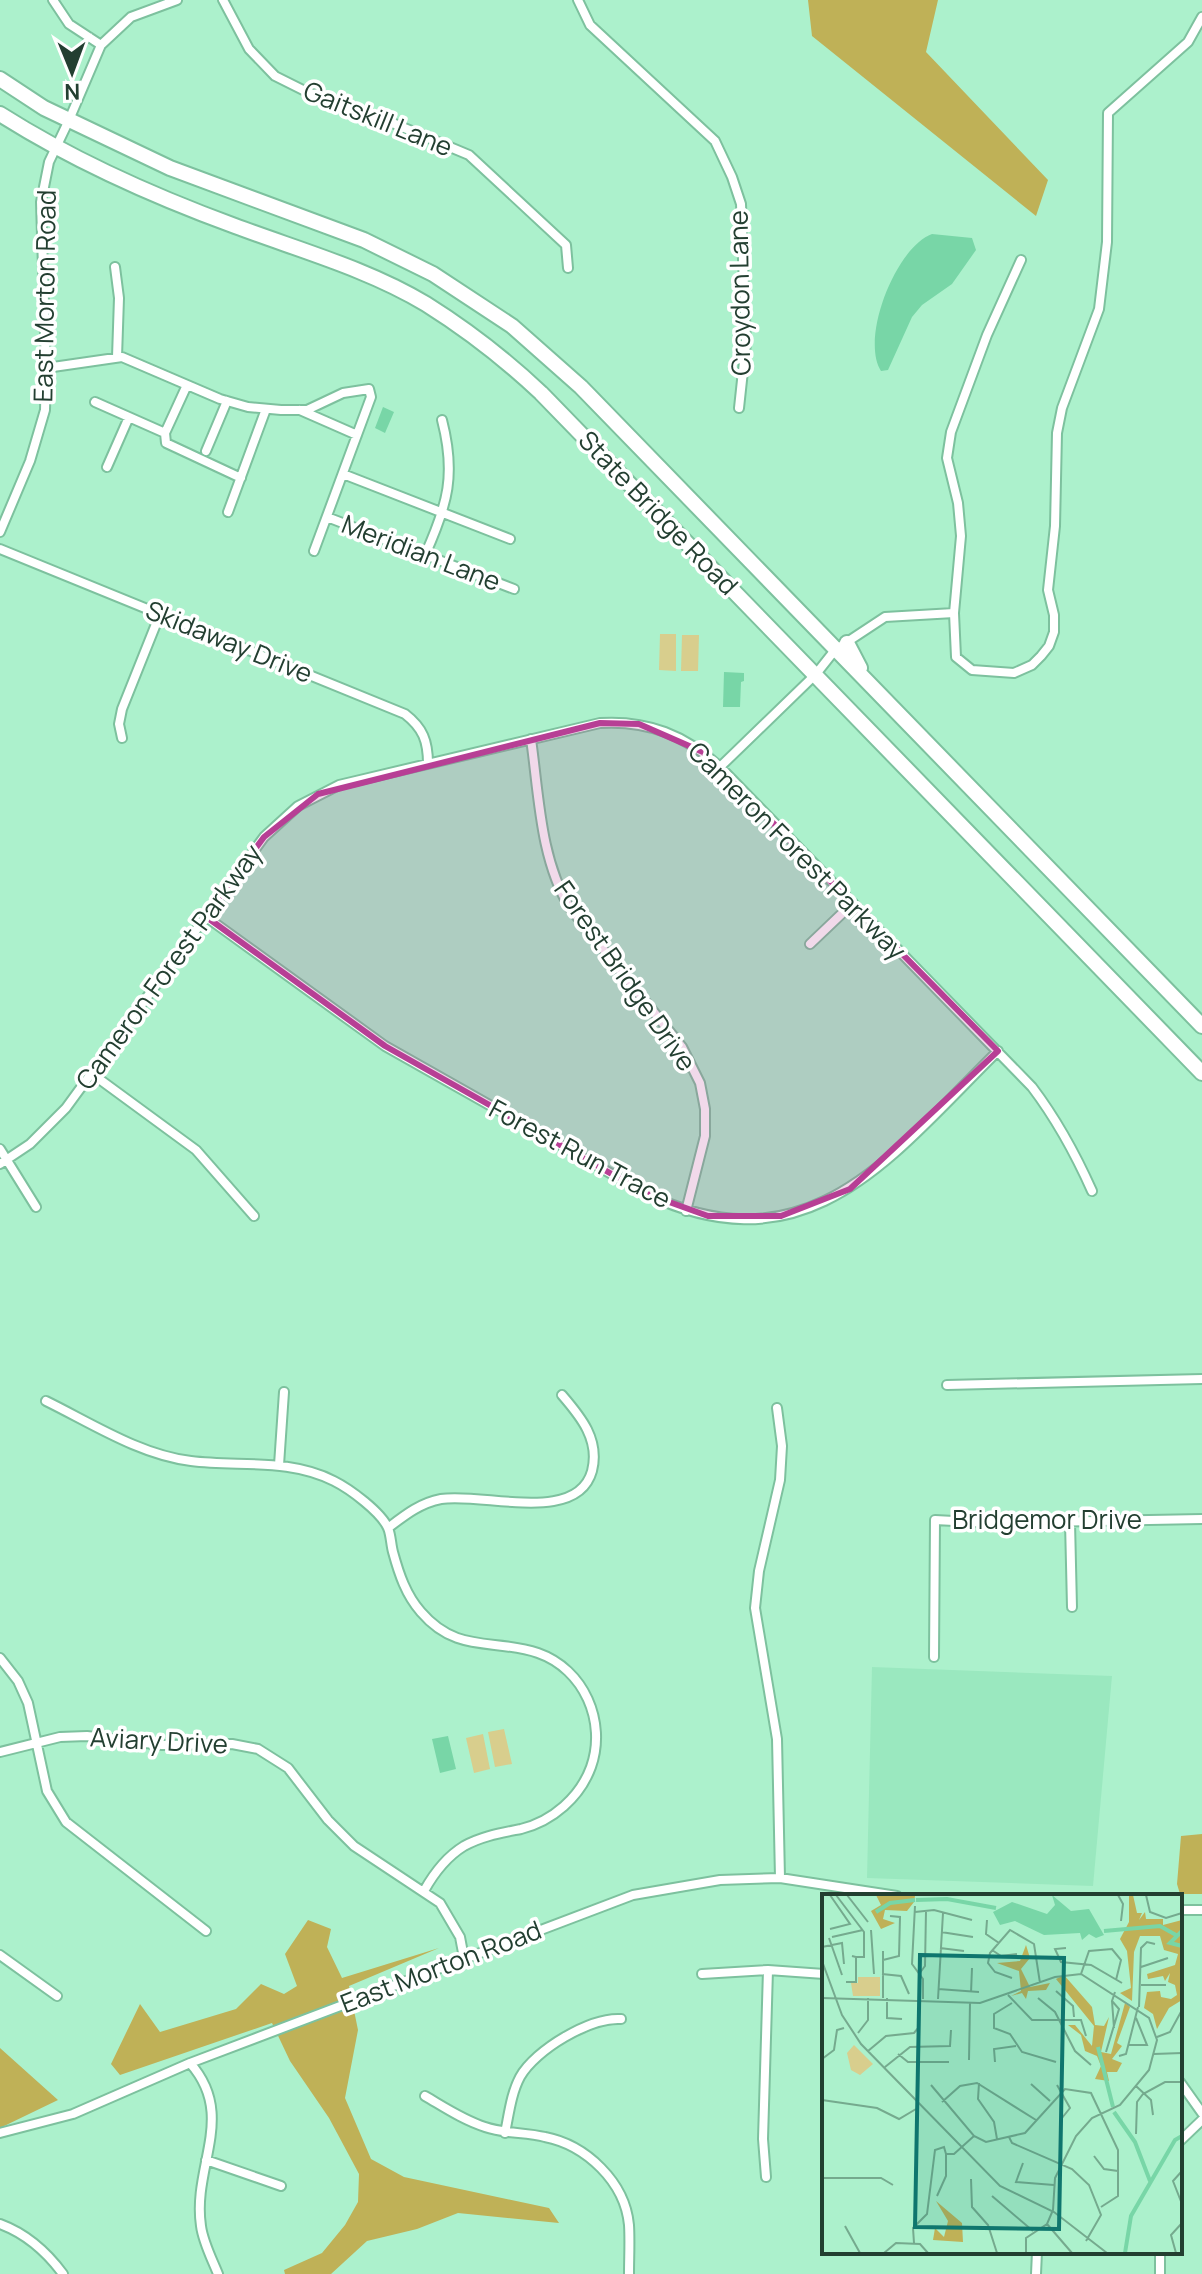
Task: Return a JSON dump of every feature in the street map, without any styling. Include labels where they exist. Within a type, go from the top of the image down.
[{"type":"highway","name":"State Bridge Road","points":[[0,79],[69,120],[170,168],[364,240],[433,274],[512,326],[581,387],[841,646],[904,722],[1202,1026]]},
{"type":"highway","name":"State Bridge Road","points":[[0,114],[54,148],[164,199],[387,284],[425,304],[498,352],[816,674],[1202,1073]]},
{"type":"street","points":[[53,0],[69,24],[101,45],[131,17],[177,0]]},
{"type":"street","name":"Gaitskill Lane","points":[[223,0],[249,49],[275,76],[305,91],[469,155],[566,245],[568,268]]},
{"type":"street","name":"Croydon Lane","points":[[578,0],[590,25],[715,141],[732,177],[741,204],[746,343],[739,408]]},
{"type":"street","points":[[1021,260],[987,335],[951,432],[947,458],[958,503],[961,536],[954,613],[956,657],[972,670],[1014,673],[1032,665],[1049,646],[1055,631],[1048,590],[1055,526],[1057,433],[1062,408],[1099,309],[1107,242],[1108,113],[1188,42],[1202,17]]},
{"type":"street","name":"East Morton Road","points":[[0,532],[41,428],[45,410],[41,202],[49,162],[101,45]]},
{"type":"street","points":[[115,267],[119,298],[117,357]]},
{"type":"street","points":[[46,368],[117,357],[227,401],[266,409],[307,410],[343,393],[361,389],[371,391],[314,551]]},
{"type":"street","points":[[187,385],[165,433],[166,443],[241,478]]},
{"type":"street","points":[[206,451],[227,401]]},
{"type":"street","points":[[95,402],[165,433]]},
{"type":"street","points":[[228,512],[266,409]]},
{"type":"street","points":[[299,410],[357,435]]},
{"type":"street","points":[[107,467],[129,417]]},
{"type":"street","points":[[425,555],[444,513],[450,457],[442,420]]},
{"type":"street","points":[[343,474],[510,539]]},
{"type":"street","name":"Meridian Lane","points":[[327,517],[514,589]]},
{"type":"street","name":"Skidaway Drive","points":[[0,549],[405,714],[416,722],[424,734],[428,764]]},
{"type":"street","points":[[720,767],[841,646],[885,617],[954,613]]},
{"type":"street","points":[[122,738],[119,724],[122,709],[160,614]]},
{"type":"street","name":"Cameron Forest Parkway","points":[[4,1162],[51,1125],[264,837],[298,806],[339,785],[600,723],[639,724],[663,729],[684,739],[720,767],[998,1051],[1055,1116],[1074,1149],[1092,1191]]},
{"type":"street","name":"Forest Bridge Drive","points":[[531,739],[549,858],[559,888],[570,908],[682,1047],[700,1083],[705,1109],[705,1136],[686,1211]]},
{"type":"street","points":[[810,944],[853,903]]},
{"type":"street","name":"Forest Run Trace","points":[[205,916],[385,1046],[647,1194],[686,1211],[732,1219],[781,1216],[828,1201],[870,1175],[998,1051]]},
{"type":"street","points":[[91,1073],[196,1150],[254,1216]]},
{"type":"street","points":[[0,1149],[4,1162],[36,1207]]},
{"type":"street","points":[[870,1175],[879,1185]]},
{"type":"street","points":[[947,1385],[1202,1379]]},
{"type":"street","points":[[279,1465],[284,1392]]},
{"type":"street","points":[[388,1528],[419,1506],[440,1499],[467,1497],[555,1502],[570,1498],[584,1487],[591,1476],[594,1446],[578,1414],[562,1395]]},
{"type":"street","points":[[46,1401],[163,1456],[192,1461],[279,1465],[335,1481],[370,1508],[388,1528],[409,1597],[435,1627],[454,1638],[538,1653],[574,1676],[586,1694],[596,1728],[596,1749],[591,1768],[578,1791],[565,1805],[536,1824],[488,1836],[465,1846],[441,1865],[424,1891]]},
{"type":"street","points":[[777,1408],[782,1446],[780,1480],[759,1571],[755,1608],[777,1739],[780,1878]]},
{"type":"street","name":"Bridgemor Drive","points":[[934,1657],[935,1520],[992,1523],[1202,1519]]},
{"type":"street","points":[[1070,1522],[1072,1607]]},
{"type":"street","points":[[0,1658],[18,1681],[28,1703],[47,1791],[66,1822],[206,1931]]},
{"type":"street","name":"Aviary Drive","points":[[0,1752],[60,1737],[87,1736],[162,1745],[232,1744],[258,1749],[288,1768],[328,1820],[354,1846],[440,1903],[460,1937],[464,1958]]},
{"type":"street","name":"East Morton Road","points":[[0,2133],[73,2114],[190,2063],[633,1895],[695,1883],[780,1878],[884,1894]]},
{"type":"street","points":[[0,1955],[57,1996]]},
{"type":"street","points":[[766,2177],[763,2139],[768,1970]]},
{"type":"street","points":[[702,1974],[768,1970],[822,1974]]},
{"type":"street","points":[[505,2133],[515,2088],[521,2074],[533,2060],[594,2022],[608,2018],[621,2019]]},
{"type":"street","points":[[190,2063],[205,2084],[213,2107],[213,2128],[201,2194],[201,2227],[218,2274]]},
{"type":"street","points":[[1182,2085],[1202,2113]]},
{"type":"street","points":[[425,2096],[469,2121],[505,2133],[559,2140],[599,2166],[625,2207],[629,2223],[629,2274]]},
{"type":"street","points":[[1182,2139],[1202,2120]]},
{"type":"street","points":[[206,2160],[281,2186]]},
{"type":"street","points":[[0,2224],[47,2252],[63,2274]]},
{"type":"street","points":[[1036,2274],[1037,2254]]},
{"type":"highlighted area","points":[[600,723],[639,724],[703,752],[998,1051],[850,1189],[781,1216],[708,1216],[647,1194],[385,1046],[205,916],[264,837],[318,794]]},
{"type":"shaded area","points":[[808,0],[938,0],[926,52],[1048,180],[1036,216],[812,36]]},
{"type":"shaded area","points":[[932,234],[972,238],[976,250],[952,284],[922,305],[912,317],[888,370],[881,371],[875,338],[885,295],[906,256]]},
{"type":"shaded area","points":[[383,407],[394,412],[385,433],[375,428]]},
{"type":"shaded area","points":[[660,634],[676,634],[676,671],[659,670]]},
{"type":"shaded area","points":[[682,635],[699,635],[698,671],[681,671]]},
{"type":"shaded area","points":[[724,672],[744,673],[740,707],[723,707]]},
{"type":"shaded area","points":[[872,1667],[1112,1676],[1093,1886],[867,1878]]},
{"type":"shaded area","points":[[504,1729],[512,1764],[495,1767],[488,1732]]},
{"type":"shaded area","points":[[483,1734],[490,1769],[474,1773],[466,1738]]},
{"type":"shaded area","points":[[448,1736],[456,1769],[440,1773],[432,1739]]},
{"type":"shaded area","points":[[1202,1834],[1202,1894],[1180,1894],[1177,1884],[1181,1836]]},
{"type":"shaded area","points":[[308,1920],[331,1929],[327,1947],[342,1978],[439,1948],[349,1986],[358,2030],[345,2098],[371,2159],[404,2177],[549,2208],[559,2223],[458,2213],[417,2229],[367,2241],[331,2274],[285,2274],[284,2270],[322,2253],[345,2225],[358,2202],[359,2174],[329,2118],[290,2061],[272,2023],[120,2075],[111,2064],[140,2004],[160,2032],[236,2009],[261,1984],[284,1994],[297,1986],[285,1954]]},
{"type":"shaded area","points":[[0,2048],[58,2100],[0,2128]]}]
